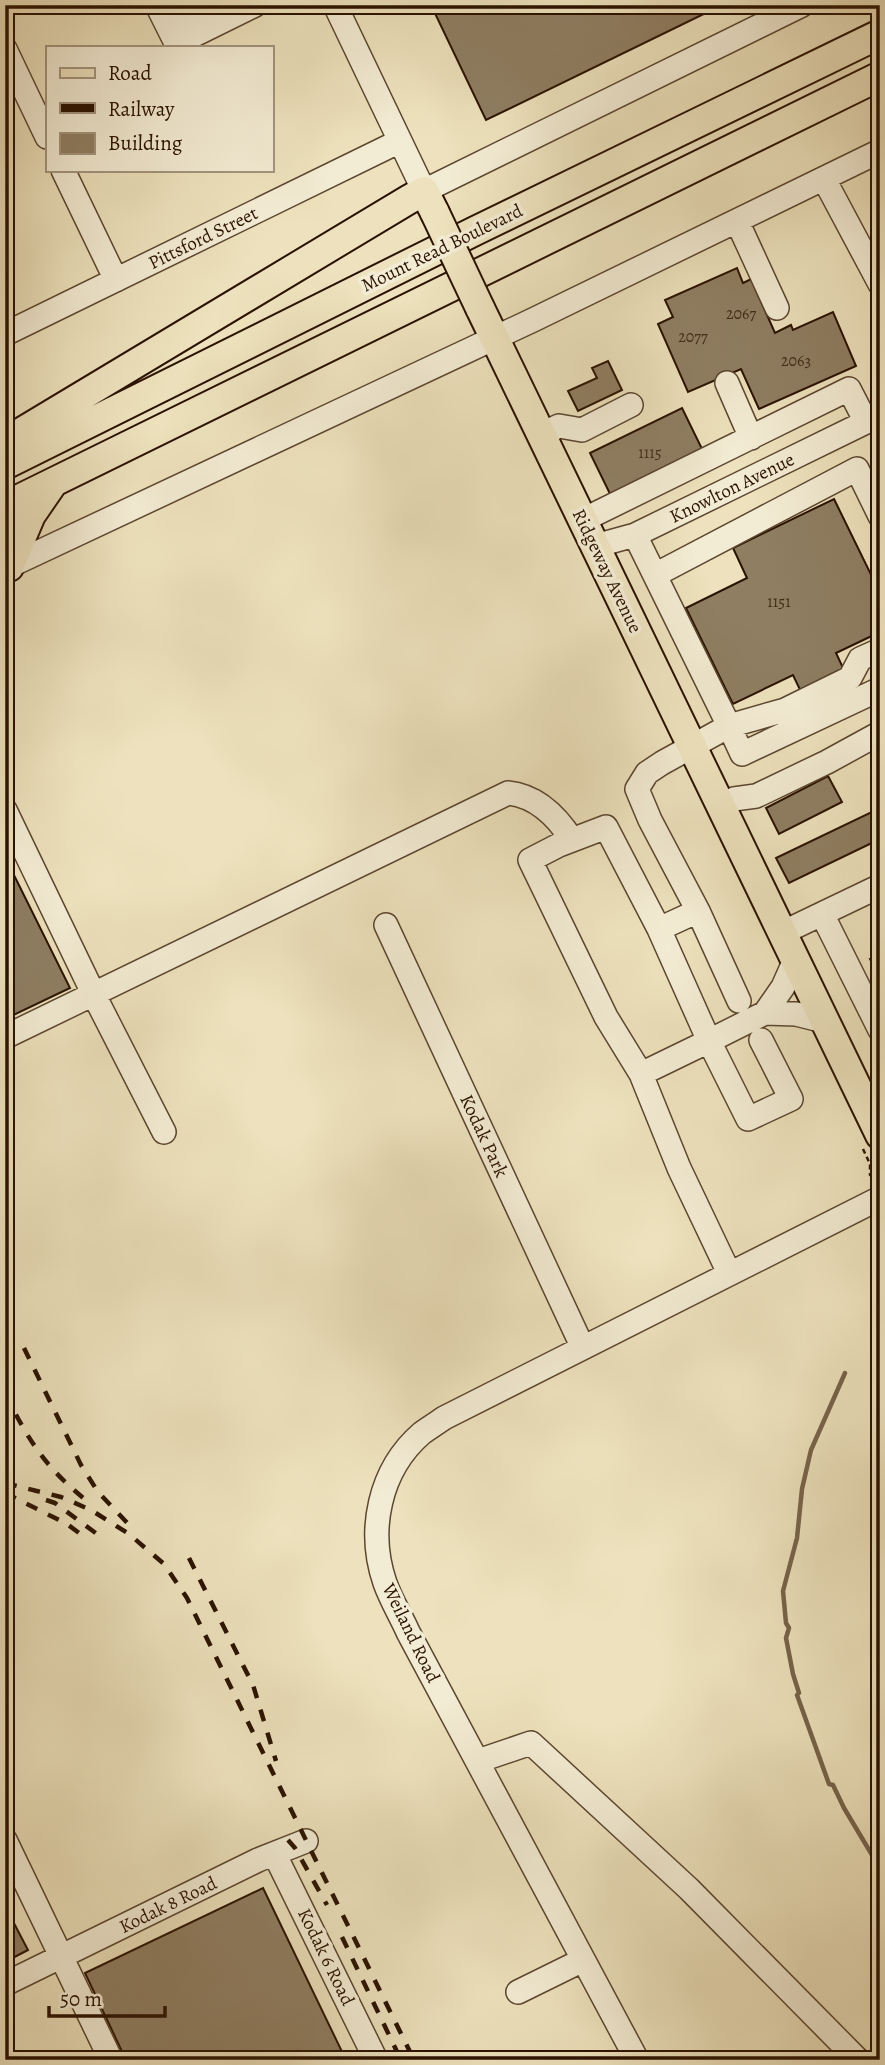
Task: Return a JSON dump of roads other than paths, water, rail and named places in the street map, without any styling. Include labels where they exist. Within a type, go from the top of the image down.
[{"type":"main road","name":"Mount Read Boulevard","points":[[5,465],[475,231],[880,34]]},
{"type":"main road","name":"Mount Read Boulevard","points":[[5,506],[880,76]]},
{"type":"main road","name":"Ridgeway Avenue","points":[[430,202],[880,1135]]},
{"type":"main road","points":[[5,442],[430,202]]},
{"type":"main road","points":[[6,567],[31,514],[53,483]]},
{"type":"street","points":[[174,40],[216,5]]},
{"type":"street","points":[[174,40],[255,5]]},
{"type":"street","name":"Ridgeway Avenue","points":[[335,5],[430,202]]},
{"type":"street","points":[[430,202],[802,5]]},
{"type":"street","points":[[158,6],[174,40]]},
{"type":"street","points":[[5,50],[46,135]]},
{"type":"street","name":"Pittsford Street","points":[[5,334],[400,141]]},
{"type":"street","points":[[6,567],[495,338],[880,151]]},
{"type":"street","points":[[64,172],[116,280]]},
{"type":"street","points":[[824,178],[880,284]]},
{"type":"street","points":[[737,221],[777,308]]},
{"type":"street","points":[[583,520],[751,438],[727,383]]},
{"type":"street","name":"Knowlton Avenue","points":[[595,546],[635,535],[866,422],[849,390],[751,438]]},
{"type":"street","points":[[542,435],[559,426],[582,430],[631,405]]},
{"type":"street","points":[[655,575],[857,469],[880,516]]},
{"type":"street","points":[[635,535],[742,754],[880,689]]},
{"type":"street","points":[[739,1001],[637,789],[647,773],[662,762],[729,726],[785,710],[850,678],[860,659],[880,650]]},
{"type":"street","points":[[720,805],[734,799],[756,796],[880,733]]},
{"type":"street","points":[[5,1037],[508,793],[530,799],[546,810],[562,825],[572,840]]},
{"type":"street","points":[[5,810],[94,995],[164,1132]]},
{"type":"street","points":[[729,1273],[679,1168],[641,1074],[606,1017],[530,860],[606,827],[659,929],[709,1041],[748,1119],[791,1099],[761,1040]]},
{"type":"street","points":[[782,933],[880,886]]},
{"type":"street","points":[[659,929],[698,911]]},
{"type":"street","points":[[822,914],[880,1031]]},
{"type":"street","name":"Kodak Park","points":[[386,925],[582,1346]]},
{"type":"street","points":[[641,1074],[765,1013],[783,988],[795,960]]},
{"type":"street","points":[[765,1013],[796,1014],[824,1021]]},
{"type":"street","name":"Weiland Road","points":[[637,2060],[408,1632],[386,1583],[376,1548],[381,1497],[403,1455],[420,1434],[444,1418],[582,1346],[880,1198]]},
{"type":"street","points":[[478,1761],[531,1744],[689,1889],[858,2060]]},
{"type":"street","points":[[5,1840],[111,2060]]},
{"type":"street","name":"Kodak 8 Road","points":[[63,1957],[258,1860],[306,1840]]},
{"type":"street","name":"Kodak 6 Road","points":[[275,1855],[376,2060]]},
{"type":"street","points":[[5,1984],[63,1957]]},
{"type":"street","points":[[518,1992],[583,1960]]},
{"type":"waterway","points":[[845,1373],[811,1450],[802,1489],[797,1538],[783,1591],[786,1623],[789,1628],[786,1638],[799,1693],[797,1695],[829,1784],[833,1785],[844,1808],[880,1865]]},
{"type":"railway","points":[[24,1348],[81,1465],[98,1492],[134,1530]]},
{"type":"railway","points":[[5,1393],[40,1454],[62,1479],[91,1504]]},
{"type":"railway","points":[[5,1483],[61,1497],[91,1510],[129,1534],[164,1564],[187,1598],[414,2060]]},
{"type":"railway","points":[[5,1493],[67,1524],[79,1533]]},
{"type":"railway","points":[[46,1500],[55,1503],[101,1537]]},
{"type":"railway","points":[[189,1558],[253,1685],[276,1761]]},
{"type":"railway","points":[[288,1840],[327,1905]]},
{"type":"railway","points":[[342,1937],[401,2060]]}]
